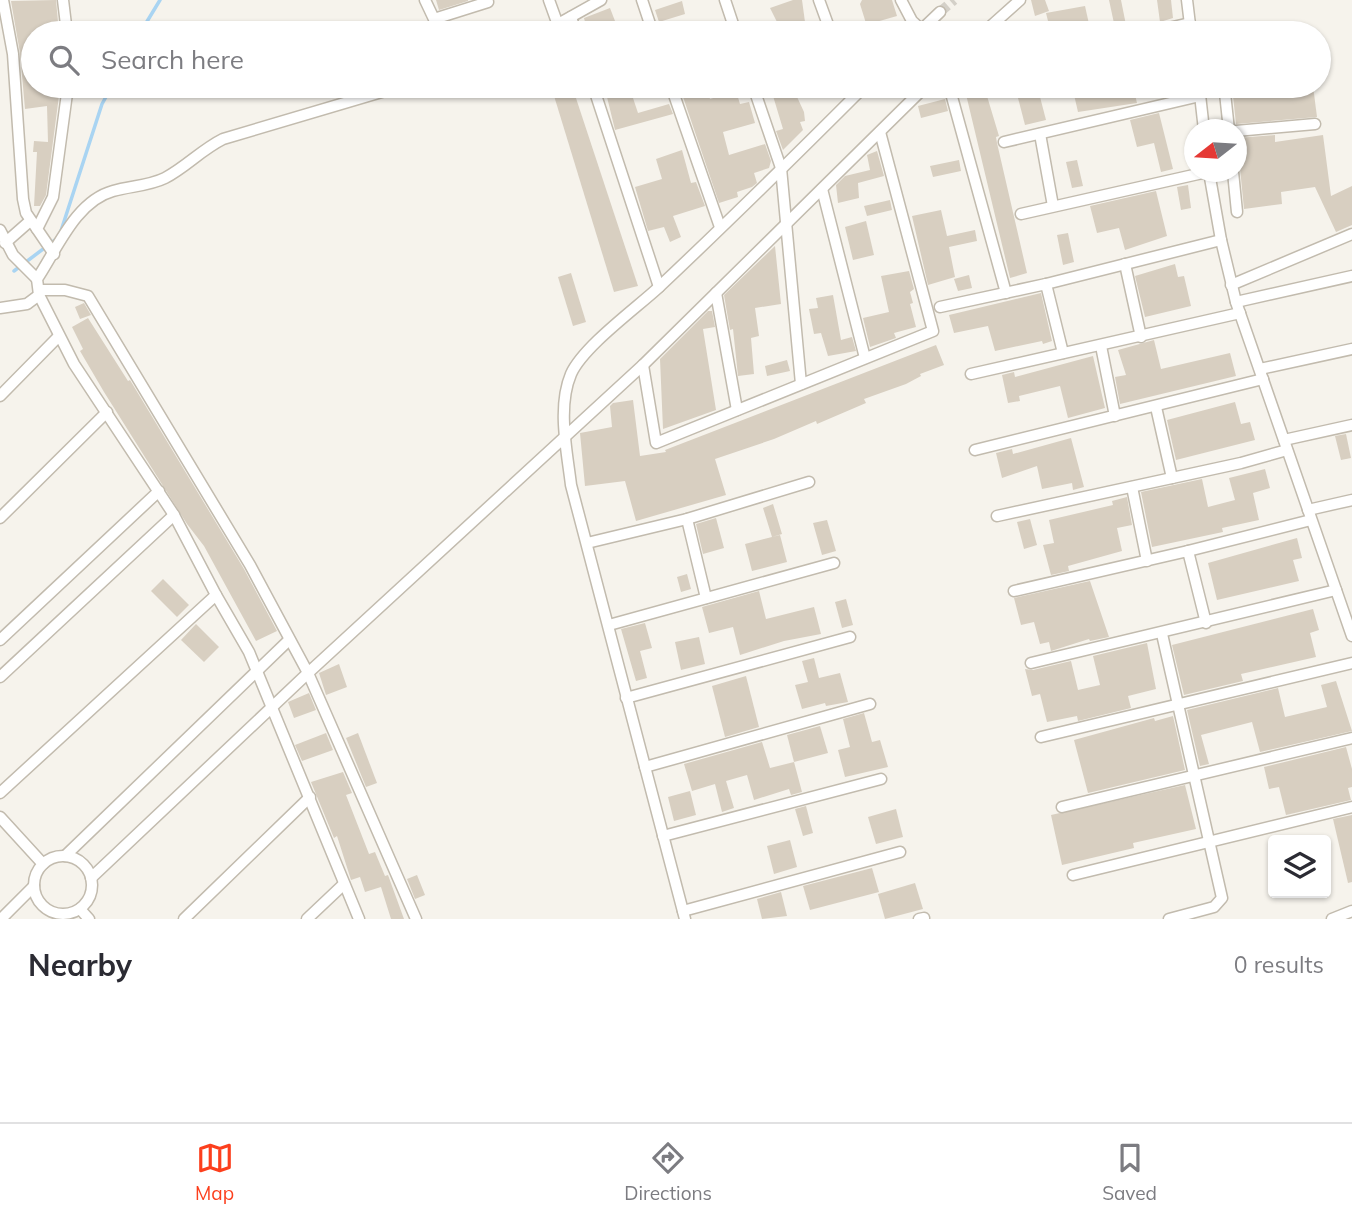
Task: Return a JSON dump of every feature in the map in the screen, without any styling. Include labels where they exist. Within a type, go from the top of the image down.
[{"type":"street","points":[[3,0],[13,54],[23,199],[34,225],[50,247]]},
{"type":"street","points":[[63,0],[66,21]]},
{"type":"street","points":[[425,0],[434,19],[491,1]]},
{"type":"street","points":[[549,0],[557,21]]},
{"type":"street","points":[[564,21],[601,0]]},
{"type":"street","points":[[642,0],[649,21]]},
{"type":"street","points":[[725,0],[732,21]]},
{"type":"street","points":[[820,0],[827,21]]},
{"type":"street","points":[[901,0],[912,21]]},
{"type":"street","points":[[996,21],[1020,0]]},
{"type":"street","points":[[1187,0],[1190,21]]},
{"type":"street","points":[[931,21],[940,12]]},
{"type":"street","points":[[571,17],[572,21]]},
{"type":"street","points":[[5,243],[34,225],[53,197],[66,98]]},
{"type":"street","points":[[37,279],[50,247],[84,208],[98,197],[160,181],[176,173],[205,148],[223,139],[361,98]]},
{"type":"street","points":[[597,98],[659,286]]},
{"type":"street","points":[[675,98],[720,227]]},
{"type":"street","points":[[758,98],[781,168],[801,384]]},
{"type":"street","points":[[853,98],[584,356],[572,372],[566,389],[565,438],[571,485],[684,915],[900,852]]},
{"type":"street","points":[[91,878],[308,673],[643,365],[914,98]]},
{"type":"street","points":[[952,98],[1006,293]]},
{"type":"street","points":[[1004,142],[1174,98]]},
{"type":"street","points":[[1201,98],[1203,119]]},
{"type":"street","points":[[1226,98],[1228,119]]},
{"type":"street","points":[[1247,130],[1315,124]]},
{"type":"street","points":[[643,365],[656,443],[933,331],[880,132]]},
{"type":"street","points":[[1040,134],[1053,206]]},
{"type":"street","points":[[1021,214],[1184,177]]},
{"type":"street","points":[[1210,182],[1236,302],[1352,636]]},
{"type":"street","points":[[1234,182],[1237,212]]},
{"type":"street","points":[[822,190],[865,358]]},
{"type":"street","points":[[0,230],[13,256],[37,279],[40,293],[59,336],[174,515],[258,673],[359,919]]},
{"type":"street","points":[[1231,285],[1352,234]]},
{"type":"street","points":[[940,307],[1046,284],[1221,240]]},
{"type":"street","points":[[1125,264],[1141,337]]},
{"type":"street","points":[[1236,302],[1352,276]]},
{"type":"street","points":[[1046,284],[1063,354]]},
{"type":"street","points":[[0,308],[27,304],[40,293],[65,290],[88,296],[250,565],[308,673],[416,919]]},
{"type":"street","points":[[716,293],[737,410]]},
{"type":"street","points":[[971,374],[1240,313]]},
{"type":"street","points":[[0,396],[59,336]]},
{"type":"street","points":[[1101,346],[1115,416]]},
{"type":"street","points":[[975,450],[1156,407],[1352,349]]},
{"type":"street","points":[[1156,407],[1172,478]]},
{"type":"street","points":[[0,517],[107,412]]},
{"type":"street","points":[[997,516],[1172,478],[1352,425]]},
{"type":"street","points":[[587,543],[687,519],[810,482]]},
{"type":"street","points":[[1132,487],[1147,561]]},
{"type":"street","points":[[0,640],[159,491]]},
{"type":"street","points":[[1014,591],[1188,551],[1352,500]]},
{"type":"street","points":[[0,677],[174,515]]},
{"type":"street","points":[[687,519],[706,598]]},
{"type":"street","points":[[1188,551],[1206,623]]},
{"type":"street","points":[[609,625],[834,563]]},
{"type":"street","points":[[1031,663],[1162,634],[1336,590]]},
{"type":"street","points":[[0,793],[216,595]]},
{"type":"street","points":[[1162,634],[1210,840],[1220,904],[1168,919]]},
{"type":"street","points":[[626,698],[850,637]]},
{"type":"street","points":[[65,856],[82,863],[91,878],[90,895],[80,909],[56,916],[41,905],[34,886],[35,878],[43,864],[65,856],[258,673],[289,639]]},
{"type":"street","points":[[1041,737],[1179,702],[1352,663]]},
{"type":"street","points":[[645,767],[870,704]]},
{"type":"street","points":[[1062,807],[1196,777],[1352,737]]},
{"type":"street","points":[[663,836],[881,779]]},
{"type":"street","points":[[184,919],[310,797]]},
{"type":"street","points":[[1073,875],[1352,807]]},
{"type":"street","points":[[0,817],[43,864]]},
{"type":"street","points":[[307,919],[344,884]]},
{"type":"street","points":[[1,919],[34,886]]},
{"type":"street","points":[[80,909],[89,919]]},
{"type":"street","points":[[1332,919],[1352,911]]},
{"type":"building","points":[[56,0],[58,21],[21,21],[21,64],[20,53],[11,1]]},
{"type":"building","points":[[436,0],[468,0],[468,1],[439,10]]},
{"type":"building","points":[[793,0],[802,0],[805,21],[776,21],[770,8]]},
{"type":"building","points":[[862,0],[892,0],[897,16],[880,21],[865,21],[860,4]]},
{"type":"building","points":[[1031,0],[1045,0],[1049,11],[1035,16]]},
{"type":"building","points":[[1109,0],[1121,0],[1125,21],[1114,21]]},
{"type":"building","points":[[1157,0],[1171,0],[1173,18],[1160,21]]},
{"type":"building","points":[[682,1],[685,14],[659,21],[655,10]]},
{"type":"building","points":[[1085,6],[1088,21],[1048,21],[1046,13]]},
{"type":"building","points":[[610,8],[615,21],[585,21],[584,18]]},
{"type":"building","points":[[24,98],[58,98],[46,195],[40,206],[34,206],[37,152],[33,152],[34,141],[48,142],[47,106],[25,109]]},
{"type":"building","points":[[555,98],[576,98],[638,286],[614,292]]},
{"type":"building","points":[[607,98],[633,98],[638,113],[669,104],[673,114],[615,130]]},
{"type":"building","points":[[683,98],[738,98],[740,104],[749,102],[755,123],[723,132],[729,155],[765,144],[771,161],[769,168],[754,173],[757,183],[737,192],[738,197],[719,203]]},
{"type":"building","points":[[774,98],[798,98],[804,112],[805,121],[800,122],[803,130],[783,150],[776,131],[783,129]]},
{"type":"building","points":[[967,98],[988,98],[999,136],[996,137],[997,143],[1027,273],[1010,278]]},
{"type":"building","points":[[1018,98],[1040,98],[1046,120],[1025,125]]},
{"type":"building","points":[[1075,98],[1136,98],[1137,103],[1078,112]]},
{"type":"building","points":[[1233,98],[1315,98],[1317,117],[1247,123],[1247,119],[1235,119]]},
{"type":"building","points":[[945,99],[948,111],[921,118],[918,106]]},
{"type":"building","points":[[1159,113],[1173,169],[1161,172],[1154,143],[1137,147],[1130,120]]},
{"type":"building","points":[[1275,135],[1275,142],[1323,135],[1331,196],[1352,186],[1352,225],[1336,232],[1315,187],[1281,192],[1282,204],[1244,209],[1241,182],[1247,182],[1247,137]]},
{"type":"building","points":[[682,150],[691,183],[696,182],[705,206],[673,216],[681,237],[670,242],[664,227],[648,231],[635,187],[662,179],[656,159]]},
{"type":"building","points":[[877,151],[884,176],[858,183],[859,198],[838,203],[836,185],[845,176],[870,170],[867,155]]},
{"type":"building","points":[[959,160],[961,171],[933,177],[930,166]]},
{"type":"building","points":[[1077,160],[1083,186],[1072,188],[1066,162]]},
{"type":"building","points":[[1188,185],[1191,208],[1181,210],[1177,187]]},
{"type":"building","points":[[1156,191],[1167,236],[1125,250],[1119,228],[1097,233],[1090,206]]},
{"type":"building","points":[[890,200],[892,210],[867,216],[864,206]]},
{"type":"building","points":[[941,210],[947,236],[975,230],[977,241],[949,247],[955,277],[928,285],[912,216]]},
{"type":"building","points":[[866,221],[874,255],[853,260],[845,227]]},
{"type":"building","points":[[1068,233],[1074,262],[1063,265],[1057,235]]},
{"type":"building","points":[[775,246],[781,304],[755,308],[759,336],[751,338],[754,374],[738,376],[733,329],[730,330],[724,295]]},
{"type":"building","points":[[1175,264],[1178,277],[1184,276],[1191,306],[1145,317],[1135,276]]},
{"type":"building","points":[[909,271],[914,289],[910,292],[913,303],[910,304],[916,327],[894,333],[896,338],[870,347],[863,318],[889,312],[881,276]]},
{"type":"building","points":[[571,273],[586,322],[573,326],[558,277]]},
{"type":"building","points":[[969,275],[972,288],[958,291],[954,279]]},
{"type":"building","points":[[1041,293],[1052,341],[995,351],[988,326],[954,333],[949,315]]},
{"type":"building","points":[[833,295],[841,340],[852,337],[856,351],[828,356],[821,333],[814,334],[809,309],[818,308],[816,298]]},
{"type":"building","points":[[84,303],[91,315],[80,319],[75,307]]},
{"type":"building","points":[[708,311],[712,311],[715,327],[703,329],[716,410],[663,429],[660,359]]},
{"type":"building","points":[[88,318],[128,381],[130,380],[244,569],[277,631],[256,641],[204,546],[187,524],[104,392],[80,351],[83,349],[72,327]]},
{"type":"building","points":[[1154,340],[1161,369],[1230,353],[1236,376],[1120,404],[1115,377],[1126,375],[1118,350]]},
{"type":"building","points":[[936,345],[944,365],[920,374],[921,376],[906,384],[864,399],[866,403],[817,424],[816,421],[715,459],[726,495],[636,521],[625,481],[585,486],[580,433],[612,427],[610,406],[613,403],[633,400],[640,456],[666,452],[665,450]]},
{"type":"building","points":[[1093,356],[1105,408],[1068,418],[1060,386],[1019,396],[1020,401],[1008,403],[1002,375],[1014,372],[1015,377]]},
{"type":"building","points":[[787,360],[790,371],[767,376],[765,366]]},
{"type":"building","points":[[1235,402],[1241,424],[1250,422],[1255,440],[1176,460],[1167,420]]},
{"type":"building","points":[[1346,434],[1351,458],[1341,460],[1335,436]]},
{"type":"building","points":[[1071,438],[1084,487],[1073,490],[1072,483],[1042,489],[1037,466],[1002,478],[996,453],[1012,449],[1013,454]]},
{"type":"building","points":[[1265,469],[1270,488],[1253,493],[1259,520],[1222,528],[1223,532],[1152,547],[1141,492],[1202,479],[1208,507],[1235,500],[1229,478]]},
{"type":"building","points":[[1127,497],[1132,525],[1117,528],[1122,551],[1068,566],[1069,571],[1051,575],[1043,545],[1054,543],[1049,520],[1113,505],[1112,501]]},
{"type":"building","points":[[773,504],[782,534],[772,537],[763,508]]},
{"type":"building","points":[[716,518],[724,548],[703,554],[696,524]]},
{"type":"building","points":[[1030,519],[1037,545],[1024,549],[1017,522]]},
{"type":"building","points":[[827,520],[836,551],[822,555],[813,523]]},
{"type":"building","points":[[780,535],[787,562],[752,571],[745,544]]},
{"type":"building","points":[[1297,538],[1302,558],[1293,560],[1299,581],[1217,600],[1208,563]]},
{"type":"building","points":[[687,574],[691,589],[681,592],[677,577]]},
{"type":"building","points":[[163,579],[189,605],[177,617],[151,591]]},
{"type":"building","points":[[1090,581],[1109,637],[1089,639],[1051,651],[1049,642],[1040,644],[1034,622],[1021,625],[1014,598]]},
{"type":"building","points":[[759,591],[766,619],[814,607],[821,634],[784,641],[740,655],[733,627],[709,633],[702,607]]},
{"type":"building","points":[[846,599],[853,625],[842,628],[835,602]]},
{"type":"building","points":[[1313,609],[1319,630],[1310,633],[1316,657],[1241,674],[1243,681],[1184,695],[1172,645]]},
{"type":"building","points":[[645,623],[652,648],[640,651],[647,678],[636,681],[621,629]]},
{"type":"building","points":[[196,624],[219,647],[204,662],[181,640]]},
{"type":"building","points":[[699,637],[705,664],[681,670],[675,642]]},
{"type":"building","points":[[1147,643],[1156,689],[1128,696],[1131,708],[1078,721],[1077,716],[1047,722],[1040,694],[1032,696],[1025,669],[1033,670],[1071,661],[1078,690],[1100,685],[1093,656]]},
{"type":"building","points":[[814,658],[819,678],[840,673],[848,702],[826,706],[825,703],[802,709],[795,685],[808,682],[802,661]]},
{"type":"building","points":[[339,664],[347,687],[326,695],[319,673]]},
{"type":"building","points":[[746,676],[759,727],[725,737],[712,686]]},
{"type":"building","points":[[1336,681],[1352,731],[1260,752],[1252,722],[1201,735],[1209,764],[1200,766],[1187,710],[1278,688],[1285,717],[1327,707],[1321,685]]},
{"type":"building","points":[[309,693],[316,710],[294,718],[288,702]]},
{"type":"building","points":[[864,713],[872,742],[880,740],[888,767],[845,777],[838,750],[850,747],[843,719]]},
{"type":"building","points":[[1173,716],[1185,770],[1088,793],[1074,740],[1154,718],[1155,721]]},
{"type":"building","points":[[820,726],[828,753],[794,762],[787,735]]},
{"type":"building","points":[[326,733],[333,750],[302,761],[295,745]]},
{"type":"building","points":[[358,733],[377,783],[366,787],[346,738]]},
{"type":"building","points":[[762,742],[770,768],[794,762],[802,792],[791,795],[789,789],[754,800],[747,775],[726,781],[734,808],[722,812],[715,784],[692,791],[684,764]]},
{"type":"building","points":[[1346,747],[1352,769],[1352,787],[1348,788],[1351,800],[1286,815],[1279,787],[1269,789],[1264,767]]},
{"type":"building","points":[[343,772],[352,793],[346,795],[369,854],[375,852],[385,876],[388,875],[404,919],[391,919],[381,887],[365,892],[360,877],[351,880],[337,836],[334,838],[311,782]]},
{"type":"building","points":[[1185,785],[1196,829],[1133,843],[1134,848],[1062,865],[1051,815]]},
{"type":"building","points":[[690,791],[696,815],[674,821],[668,797]]},
{"type":"building","points":[[806,806],[813,833],[803,836],[795,809]]},
{"type":"building","points":[[896,809],[903,837],[876,844],[868,817]]},
{"type":"building","points":[[1352,815],[1352,882],[1348,883],[1333,819]]},
{"type":"building","points":[[790,840],[797,867],[774,874],[767,846]]},
{"type":"building","points":[[872,868],[879,892],[810,910],[803,886]]},
{"type":"building","points":[[417,875],[425,895],[415,899],[407,879]]},
{"type":"building","points":[[915,883],[923,909],[885,919],[878,894]]},
{"type":"building","points":[[781,892],[787,916],[762,919],[757,899]]},
{"type":"waterway","points":[[147,21],[160,0]]},
{"type":"waterway","points":[[14,271],[59,237],[105,98]]},
{"type":"tunnel","points":[[940,12],[954,0]]}]
